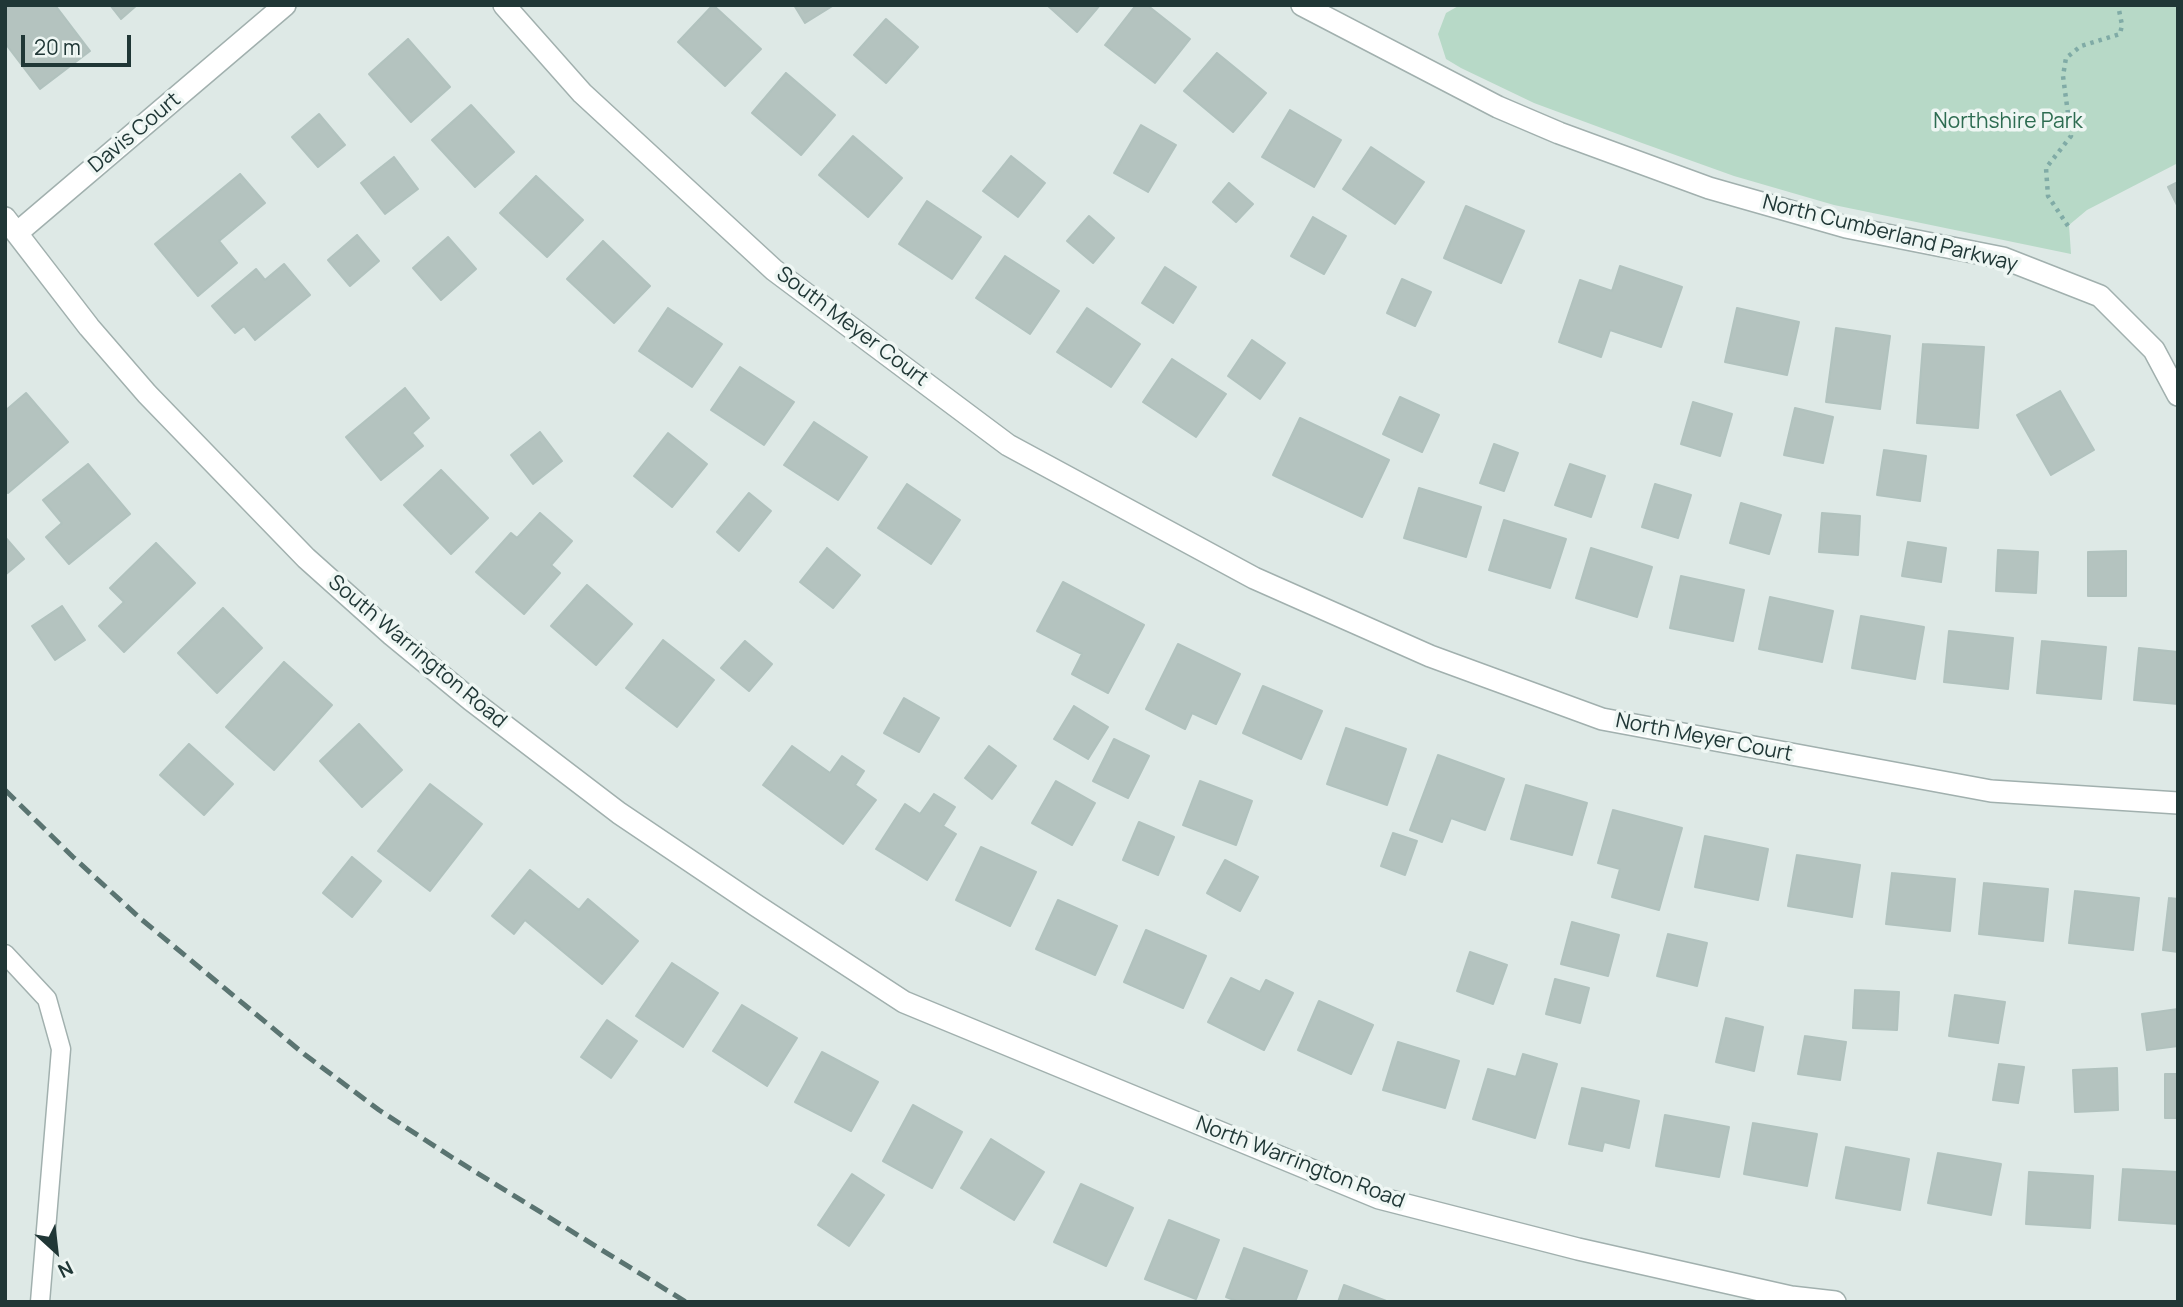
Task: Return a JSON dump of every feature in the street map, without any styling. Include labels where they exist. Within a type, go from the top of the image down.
[{"type":"street","name":"Davis Court","points":[[11,225],[285,5]]},
{"type":"street","name":"South Meyer Court","points":[[504,5],[582,93],[775,270],[1008,445],[1254,578]]},
{"type":"street","name":"North Cumberland Parkway","points":[[1307,6],[1498,107],[1637,162],[1709,188],[1846,227],[2003,258],[2100,296],[2154,350],[2178,395]]},
{"type":"street","name":"South Warrington Road","points":[[11,225],[89,327],[147,394],[306,558],[392,635],[471,700],[619,813],[904,1002]]},
{"type":"street","name":"North Meyer Court","points":[[1254,578],[1430,656],[1602,719],[1990,791],[2178,803]]},
{"type":"street","name":"North Warrington Road","points":[[904,1002],[1379,1198],[1591,1252],[1791,1297],[1835,1302]]},
{"type":"lane","points":[[5,954],[47,999],[61,1049],[40,1302]]},
{"type":"path","points":[[2068,226],[2048,196],[2046,168],[2071,136],[2063,76],[2066,58],[2081,46],[2120,34],[2122,25],[2118,5]]},
{"type":"green space","name":"Northshire Park","points":[[1460,5],[2178,5],[2178,163],[2087,210],[2069,225],[2071,254],[1834,205],[1734,176],[1642,143],[1534,103],[1461,68],[1446,59],[1438,34],[1446,13]]},
{"type":"building","points":[[5,5],[55,5],[90,51],[40,89],[5,43]]},
{"type":"building","points":[[110,5],[137,5],[121,19]]},
{"type":"building","points":[[713,5],[761,49],[725,86],[678,42]]},
{"type":"building","points":[[794,5],[834,5],[805,23]]},
{"type":"building","points":[[1047,5],[1100,5],[1077,32]]},
{"type":"building","points":[[1136,5],[1147,5],[1190,39],[1155,83],[1105,45]]},
{"type":"building","points":[[886,19],[918,47],[886,83],[854,55]]},
{"type":"building","points":[[408,39],[450,87],[411,122],[369,74]]},
{"type":"building","points":[[1217,53],[1266,93],[1233,132],[1184,91]]},
{"type":"building","points":[[786,73],[835,115],[801,155],[752,113]]},
{"type":"building","points":[[471,105],[514,152],[475,187],[432,140]]},
{"type":"building","points":[[1290,110],[1341,140],[1314,187],[1262,157]]},
{"type":"building","points":[[319,114],[345,145],[318,167],[292,137]]},
{"type":"building","points":[[1141,125],[1176,145],[1148,192],[1114,173]]},
{"type":"building","points":[[853,136],[902,178],[868,217],[819,175]]},
{"type":"building","points":[[1371,147],[1424,182],[1395,224],[1343,189]]},
{"type":"building","points":[[1011,156],[1045,183],[1018,217],[983,191]]},
{"type":"building","points":[[394,157],[418,189],[385,214],[361,183]]},
{"type":"building","points":[[240,174],[265,203],[219,241],[237,263],[198,296],[155,244]]},
{"type":"building","points":[[536,176],[583,220],[547,257],[500,213]]},
{"type":"building","points":[[2178,182],[2178,207],[2168,187]]},
{"type":"building","points":[[1229,183],[1253,204],[1236,222],[1213,202]]},
{"type":"building","points":[[927,201],[981,237],[952,279],[899,244]]},
{"type":"building","points":[[1466,206],[1524,231],[1501,283],[1444,258]]},
{"type":"building","points":[[1089,216],[1114,238],[1093,263],[1067,241]]},
{"type":"building","points":[[1313,217],[1346,236],[1324,274],[1291,256]]},
{"type":"building","points":[[357,235],[379,261],[350,286],[328,260]]},
{"type":"building","points":[[448,237],[476,269],[441,300],[413,268]]},
{"type":"building","points":[[603,241],[650,286],[614,323],[567,279]]},
{"type":"building","points":[[1005,256],[1059,291],[1030,334],[976,298]]},
{"type":"building","points":[[284,264],[310,295],[255,340],[244,326],[235,333],[212,306],[256,269],[265,280]]},
{"type":"building","points":[[1620,266],[1682,287],[1661,347],[1610,330],[1601,357],[1559,342],[1580,280],[1612,291]]},
{"type":"building","points":[[1165,267],[1196,287],[1173,323],[1142,303]]},
{"type":"building","points":[[1402,279],[1431,292],[1415,326],[1387,313]]},
{"type":"building","points":[[668,308],[722,344],[692,387],[639,351]]},
{"type":"building","points":[[1087,308],[1140,344],[1111,387],[1057,352]]},
{"type":"building","points":[[1737,308],[1799,322],[1787,375],[1725,362]]},
{"type":"building","points":[[1836,328],[1890,336],[1880,409],[1826,402]]},
{"type":"building","points":[[1252,340],[1285,363],[1260,399],[1228,376]]},
{"type":"building","points":[[1923,344],[1984,347],[1978,428],[1917,423]]},
{"type":"building","points":[[1172,359],[1226,394],[1196,437],[1143,402]]},
{"type":"building","points":[[740,367],[794,402],[764,445],[711,410]]},
{"type":"building","points":[[405,388],[429,418],[412,433],[423,446],[381,480],[346,437]]},
{"type":"building","points":[[2060,391],[2094,450],[2051,475],[2017,415]]},
{"type":"building","points":[[26,393],[68,442],[8,493],[5,490],[5,411]]},
{"type":"building","points":[[1400,397],[1439,415],[1422,452],[1383,434]]},
{"type":"building","points":[[1693,402],[1732,414],[1720,456],[1681,444]]},
{"type":"building","points":[[1795,408],[1833,417],[1823,463],[1784,455]]},
{"type":"building","points":[[1300,418],[1389,460],[1362,517],[1273,475]]},
{"type":"building","points":[[814,422],[867,457],[838,500],[784,465]]},
{"type":"building","points":[[540,432],[562,461],[533,484],[511,455]]},
{"type":"building","points":[[668,433],[707,464],[672,507],[634,476]]},
{"type":"building","points":[[1494,444],[1518,453],[1504,491],[1480,483]]},
{"type":"building","points":[[1884,450],[1926,456],[1920,501],[1877,495]]},
{"type":"building","points":[[88,464],[130,514],[69,564],[46,537],[62,523],[43,500]]},
{"type":"building","points":[[1570,464],[1605,476],[1591,517],[1555,505]]},
{"type":"building","points":[[441,470],[488,518],[451,554],[404,505]]},
{"type":"building","points":[[907,484],[960,520],[931,564],[878,528]]},
{"type":"building","points":[[1655,484],[1691,495],[1678,538],[1642,527]]},
{"type":"building","points":[[1419,488],[1481,507],[1466,557],[1404,538]]},
{"type":"building","points":[[749,493],[771,511],[739,551],[717,532]]},
{"type":"building","points":[[1741,503],[1781,515],[1769,554],[1730,543]]},
{"type":"building","points":[[540,513],[572,541],[551,565],[560,573],[524,614],[476,572],[511,533],[517,538]]},
{"type":"building","points":[[1822,513],[1860,516],[1858,555],[1819,552]]},
{"type":"building","points":[[1504,520],[1566,539],[1550,588],[1489,570]]},
{"type":"building","points":[[5,537],[24,559],[5,575]]},
{"type":"building","points":[[1908,542],[1946,548],[1941,582],[1902,576]]},
{"type":"building","points":[[156,543],[195,583],[124,652],[99,626],[124,602],[110,588]]},
{"type":"building","points":[[827,548],[860,575],[833,608],[800,582]]},
{"type":"building","points":[[1591,548],[1652,567],[1637,617],[1576,598]]},
{"type":"building","points":[[1998,550],[2038,552],[2036,593],[1996,591]]},
{"type":"building","points":[[2126,551],[2126,596],[2088,596],[2088,552]]},
{"type":"building","points":[[1681,576],[1744,590],[1733,641],[1670,628]]},
{"type":"building","points":[[1063,582],[1144,625],[1108,693],[1072,674],[1082,654],[1037,631]]},
{"type":"building","points":[[587,585],[632,624],[596,665],[551,626]]},
{"type":"building","points":[[1770,597],[1833,611],[1822,662],[1759,649]]},
{"type":"building","points":[[62,606],[85,640],[55,660],[32,626]]},
{"type":"building","points":[[223,608],[262,648],[217,693],[178,653]]},
{"type":"building","points":[[1861,616],[1924,627],[1915,679],[1852,668]]},
{"type":"building","points":[[1949,631],[2013,638],[2008,689],[1944,682]]},
{"type":"building","points":[[663,640],[714,680],[677,727],[626,688]]},
{"type":"building","points":[[745,641],[772,664],[749,691],[721,668]]},
{"type":"building","points":[[2042,641],[2106,647],[2101,699],[2037,693]]},
{"type":"building","points":[[1178,644],[1240,674],[1216,724],[1192,713],[1185,729],[1146,709]]},
{"type":"building","points":[[2139,648],[2178,652],[2178,704],[2134,700]]},
{"type":"building","points":[[284,662],[332,705],[274,770],[226,727]]},
{"type":"building","points":[[1263,686],[1322,711],[1301,759],[1243,733]]},
{"type":"building","points":[[904,698],[939,718],[919,752],[884,733]]},
{"type":"building","points":[[1074,706],[1108,727],[1088,759],[1054,739]]},
{"type":"building","points":[[359,724],[402,770],[362,807],[320,761]]},
{"type":"building","points":[[1346,728],[1406,749],[1387,805],[1327,784]]},
{"type":"building","points":[[1114,739],[1149,756],[1128,798],[1093,781]]},
{"type":"building","points":[[189,744],[233,784],[204,815],[160,775]]},
{"type":"building","points":[[792,746],[830,773],[842,756],[864,771],[855,785],[876,800],[843,844],[763,785]]},
{"type":"building","points":[[989,746],[1016,766],[992,799],[965,778]]},
{"type":"building","points":[[1438,755],[1504,779],[1485,830],[1451,818],[1442,842],[1410,830]]},
{"type":"building","points":[[1056,781],[1095,803],[1072,845],[1032,823]]},
{"type":"building","points":[[1200,781],[1252,801],[1236,845],[1183,825]]},
{"type":"building","points":[[430,784],[482,824],[430,891],[378,851]]},
{"type":"building","points":[[1526,785],[1587,803],[1572,855],[1511,839]]},
{"type":"building","points":[[934,794],[955,807],[943,826],[956,834],[927,880],[876,849],[905,804],[920,814]]},
{"type":"building","points":[[1613,810],[1682,828],[1659,910],[1612,897],[1620,869],[1598,863]]},
{"type":"building","points":[[1139,822],[1174,837],[1158,875],[1123,860]]},
{"type":"building","points":[[1393,833],[1417,841],[1405,875],[1381,866]]},
{"type":"building","points":[[1705,836],[1768,849],[1758,900],[1695,887]]},
{"type":"building","points":[[981,847],[1036,872],[1010,926],[956,900]]},
{"type":"building","points":[[1797,855],[1860,865],[1852,917],[1788,906]]},
{"type":"building","points":[[352,857],[381,881],[352,917],[323,893]]},
{"type":"building","points":[[1225,860],[1258,877],[1240,911],[1207,893]]},
{"type":"building","points":[[530,870],[579,910],[588,899],[638,941],[602,984],[525,920],[514,934],[492,916]]},
{"type":"building","points":[[1892,873],[1955,879],[1950,931],[1886,924]]},
{"type":"building","points":[[1984,883],[2048,889],[2043,941],[1979,934]]},
{"type":"building","points":[[2075,891],[2139,898],[2133,950],[2069,943]]},
{"type":"building","points":[[2169,898],[2178,899],[2178,952],[2163,950]]},
{"type":"building","points":[[1058,900],[1117,926],[1095,975],[1036,949]]},
{"type":"building","points":[[1572,922],[1619,935],[1608,976],[1561,964]]},
{"type":"building","points":[[1146,930],[1206,956],[1183,1008],[1124,982]]},
{"type":"building","points":[[1668,934],[1707,943],[1697,986],[1657,976]]},
{"type":"building","points":[[1470,952],[1507,965],[1493,1004],[1457,991]]},
{"type":"building","points":[[672,963],[718,993],[683,1047],[636,1016]]},
{"type":"building","points":[[1231,978],[1260,992],[1266,980],[1293,993],[1264,1050],[1208,1022]]},
{"type":"building","points":[[1555,979],[1589,988],[1580,1023],[1546,1014]]},
{"type":"building","points":[[1855,990],[1899,992],[1897,1030],[1853,1028]]},
{"type":"building","points":[[1955,995],[2005,1002],[1998,1043],[1949,1036]]},
{"type":"building","points":[[1319,1001],[1373,1025],[1351,1074],[1298,1050]]},
{"type":"building","points":[[742,1005],[797,1038],[767,1086],[713,1051]]},
{"type":"building","points":[[2178,1009],[2178,1046],[2147,1050],[2142,1014]]},
{"type":"building","points":[[1726,1018],[1763,1027],[1754,1071],[1716,1062]]},
{"type":"building","points":[[607,1020],[637,1041],[611,1078],[581,1057]]},
{"type":"building","points":[[1805,1036],[1846,1042],[1840,1080],[1798,1074]]},
{"type":"building","points":[[1398,1042],[1459,1061],[1445,1108],[1383,1090]]},
{"type":"building","points":[[822,1052],[878,1082],[851,1131],[795,1102]]},
{"type":"building","points":[[1523,1054],[1557,1064],[1535,1138],[1473,1119],[1488,1069],[1516,1077]]},
{"type":"building","points":[[1999,1064],[2024,1067],[2018,1103],[1993,1100]]},
{"type":"building","points":[[2117,1068],[2118,1110],[2075,1112],[2073,1070]]},
{"type":"building","points":[[2165,1074],[2178,1074],[2178,1118],[2165,1118]]},
{"type":"building","points":[[1582,1088],[1639,1101],[1629,1148],[1604,1142],[1602,1151],[1569,1144]]},
{"type":"building","points":[[913,1105],[962,1132],[932,1188],[883,1161]]},
{"type":"building","points":[[1665,1115],[1729,1127],[1719,1177],[1656,1166]]},
{"type":"building","points":[[1753,1123],[1817,1134],[1807,1186],[1744,1174]]},
{"type":"building","points":[[991,1139],[1044,1172],[1014,1220],[961,1188]]},
{"type":"building","points":[[1846,1147],[1909,1159],[1900,1210],[1836,1198]]},
{"type":"building","points":[[1938,1153],[2001,1164],[1991,1215],[1928,1203]]},
{"type":"building","points":[[2123,1169],[2178,1172],[2178,1224],[2119,1220]]},
{"type":"building","points":[[2029,1172],[2093,1176],[2090,1228],[2026,1224]]},
{"type":"building","points":[[852,1174],[884,1195],[849,1246],[818,1225]]},
{"type":"building","points":[[1081,1184],[1133,1208],[1106,1266],[1054,1242]]},
{"type":"building","points":[[1169,1220],[1219,1240],[1196,1299],[1145,1279]]},
{"type":"building","points":[[1244,1248],[1307,1271],[1295,1302],[1239,1302],[1226,1297]]},
{"type":"building","points":[[1344,1285],[1389,1302],[1338,1302]]},
{"type":"railway","points":[[5,790],[141,919],[304,1054],[379,1110],[686,1302]]}]
